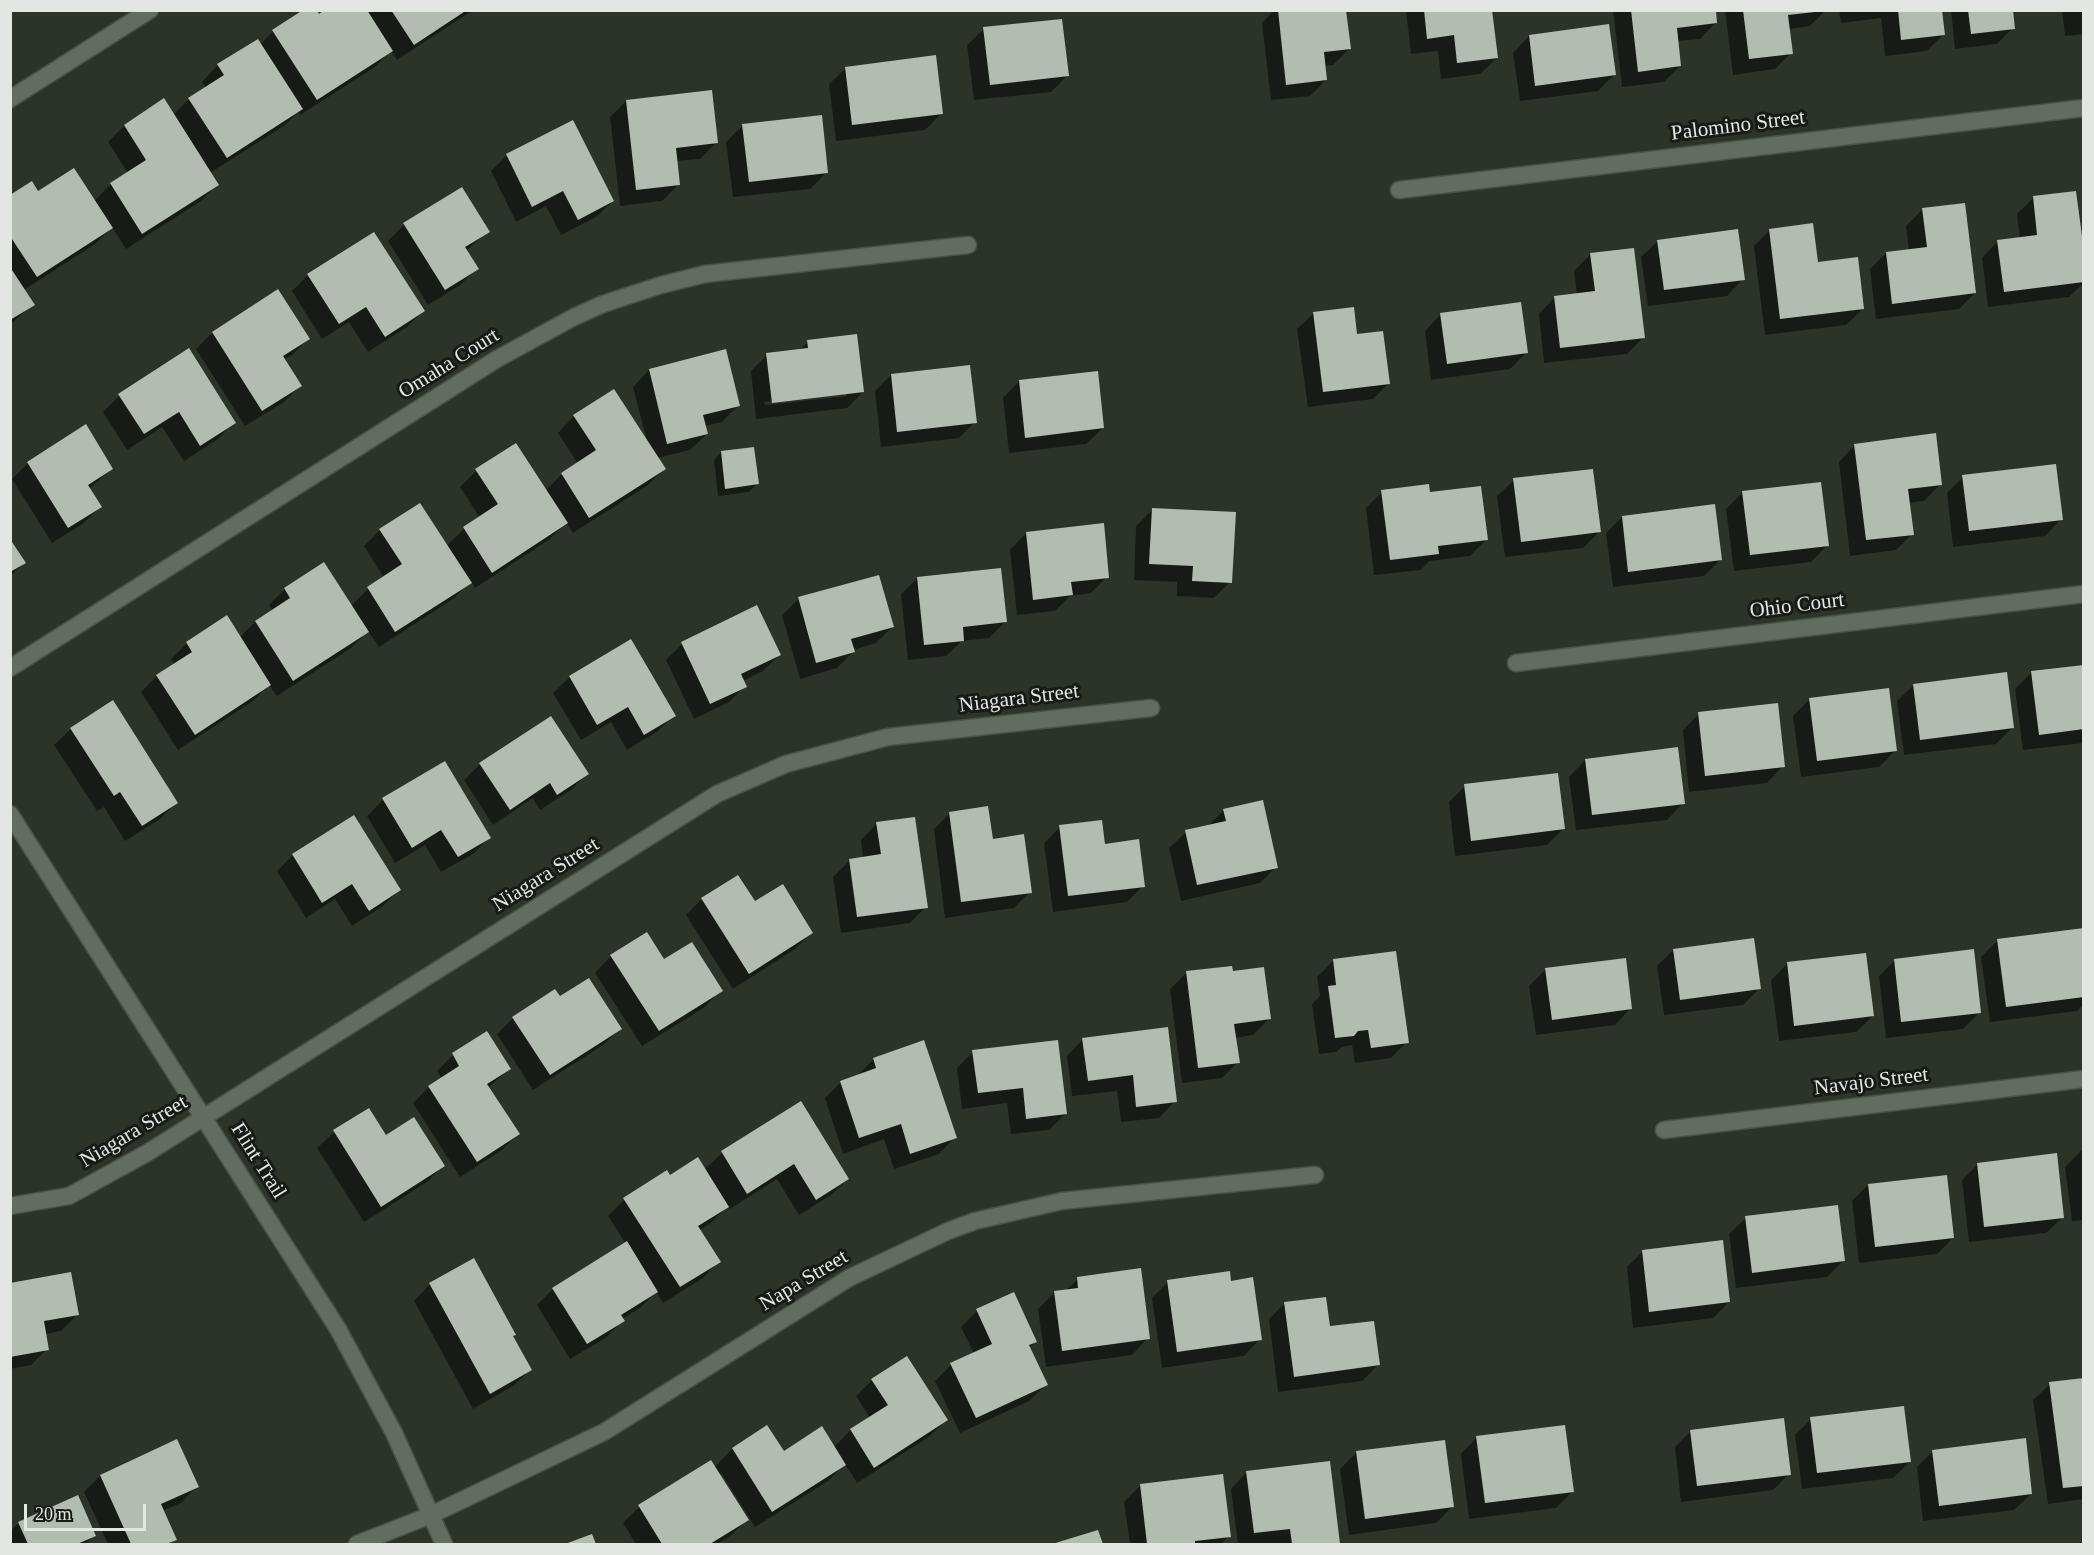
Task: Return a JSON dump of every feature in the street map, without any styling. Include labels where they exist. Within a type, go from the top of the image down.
[{"type":"street","points":[[10,99],[150,10]]},
{"type":"street","name":"Palomino Street","points":[[1399,189],[2084,108]]},
{"type":"street","name":"Omaha Court","points":[[10,668],[497,359],[594,308],[661,285],[705,274],[968,245]]},
{"type":"street","name":"Ohio Court","points":[[1516,663],[2084,594]]},
{"type":"street","name":"Niagara Street","points":[[10,1206],[69,1196],[147,1153],[717,794],[786,764],[888,737],[1151,708]]},
{"type":"street","name":"Flint Trail","points":[[10,814],[338,1329],[394,1433],[444,1545]]},
{"type":"street","name":"Navajo Street","points":[[1664,1130],[2084,1079]]},
{"type":"street","name":"Napa Street","points":[[357,1545],[431,1515],[604,1432],[849,1278],[948,1231],[975,1221],[1062,1201],[1315,1175]]},
{"type":"building","points":[[303,10],[317,10],[319,14],[324,10],[367,10],[393,51],[317,100],[272,30]]},
{"type":"building","points":[[391,10],[467,10],[414,45]]},
{"type":"building","points":[[1278,10],[1346,10],[1351,49],[1324,52],[1327,80],[1286,85]]},
{"type":"building","points":[[1424,10],[1492,10],[1498,58],[1457,63],[1454,35],[1427,39]]},
{"type":"building","points":[[1631,10],[1716,10],[1717,23],[1677,28],[1681,66],[1638,72]]},
{"type":"building","points":[[1743,10],[1815,10],[1815,12],[1788,15],[1793,54],[1749,59]]},
{"type":"building","points":[[1898,10],[1942,10],[1945,35],[1901,40]]},
{"type":"building","points":[[1968,10],[2013,10],[2015,29],[1971,34]]},
{"type":"building","points":[[1062,19],[1069,76],[990,85],[983,27]]},
{"type":"building","points":[[1609,24],[1616,75],[1535,86],[1529,35]]},
{"type":"building","points":[[258,39],[303,109],[227,158],[188,98],[224,75],[217,64]]},
{"type":"building","points":[[936,55],[943,114],[852,125],[845,67]]},
{"type":"building","points":[[712,90],[718,143],[676,148],[680,185],[636,190],[626,100]]},
{"type":"building","points":[[164,98],[219,185],[142,234],[110,183],[146,160],[124,125]]},
{"type":"building","points":[[822,115],[828,173],[749,182],[742,124]]},
{"type":"building","points":[[573,120],[614,201],[578,220],[563,191],[532,207],[506,154]]},
{"type":"building","points":[[74,168],[113,228],[37,277],[10,236],[10,195],[32,181],[38,191]]},
{"type":"building","points":[[462,187],[490,232],[465,247],[479,269],[445,290],[403,223]]},
{"type":"building","points":[[2076,191],[2084,251],[2084,282],[2004,292],[1997,240],[2037,235],[2033,196]]},
{"type":"building","points":[[1965,203],[1976,293],[1892,304],[1886,252],[1927,247],[1922,208]]},
{"type":"building","points":[[1813,223],[1818,262],[1858,257],[1864,309],[1780,319],[1769,229]]},
{"type":"building","points":[[1738,229],[1745,280],[1664,290],[1657,240]]},
{"type":"building","points":[[374,232],[425,311],[385,337],[366,307],[339,324],[307,274]]},
{"type":"building","points":[[1634,248],[1645,338],[1560,348],[1554,296],[1595,291],[1590,253]]},
{"type":"building","points":[[10,267],[35,305],[10,320]]},
{"type":"building","points":[[278,289],[310,339],[283,356],[302,386],[262,411],[212,332]]},
{"type":"building","points":[[1521,302],[1528,353],[1447,364],[1440,313]]},
{"type":"building","points":[[1354,307],[1357,334],[1383,331],[1390,384],[1323,392],[1313,312]]},
{"type":"building","points":[[857,334],[864,392],[772,403],[766,353],[808,348],[807,340]]},
{"type":"building","points":[[189,348],[236,423],[200,446],[179,412],[144,434],[118,394]]},
{"type":"building","points":[[726,349],[740,406],[703,415],[708,434],[667,444],[649,369]]},
{"type":"building","points":[[970,365],[977,423],[897,432],[891,374]]},
{"type":"building","points":[[1098,371],[1104,428],[1025,438],[1019,380]]},
{"type":"building","points":[[614,389],[666,469],[589,518],[561,473],[596,450],[573,415]]},
{"type":"building","points":[[86,424],[113,469],[88,485],[102,507],[68,528],[27,462]]},
{"type":"building","points":[[1936,433],[1942,485],[1908,489],[1914,535],[1866,540],[1854,444]]},
{"type":"building","points":[[516,443],[568,523],[492,573],[463,527],[498,504],[475,469]]},
{"type":"building","points":[[754,447],[759,484],[725,489],[721,451]]},
{"type":"building","points":[[2056,464],[2063,520],[1969,531],[1962,475]]},
{"type":"building","points":[[1593,469],[1601,532],[1521,542],[1513,478]]},
{"type":"building","points":[[1821,482],[1829,546],[1750,555],[1742,491]]},
{"type":"building","points":[[1429,484],[1430,492],[1481,486],[1488,540],[1438,546],[1439,554],[1390,560],[1381,490]]},
{"type":"building","points":[[420,503],[472,583],[395,632],[367,587],[402,564],[379,529]]},
{"type":"building","points":[[1715,504],[1722,560],[1628,572],[1622,516]]},
{"type":"building","points":[[1152,508],[1236,512],[1232,583],[1192,581],[1193,566],[1149,564]]},
{"type":"building","points":[[1104,523],[1109,578],[1071,582],[1073,595],[1033,600],[1026,532]]},
{"type":"building","points":[[10,539],[26,563],[10,572]]},
{"type":"building","points":[[324,562],[369,632],[293,681],[255,621],[290,598],[284,588]]},
{"type":"building","points":[[1001,568],[1007,622],[963,627],[964,641],[924,645],[917,577]]},
{"type":"building","points":[[879,575],[894,627],[851,639],[855,652],[816,663],[798,597]]},
{"type":"building","points":[[757,605],[781,655],[741,674],[747,687],[710,704],[681,642]]},
{"type":"building","points":[[227,615],[271,685],[195,735],[156,675],[192,652],[186,642]]},
{"type":"building","points":[[631,639],[676,716],[644,735],[628,707],[597,725],[569,676]]},
{"type":"building","points":[[2084,665],[2084,729],[2039,735],[2031,671]]},
{"type":"building","points":[[2007,672],[2014,728],[1920,740],[1913,684]]},
{"type":"building","points":[[1889,688],[1897,751],[1817,761],[1809,698]]},
{"type":"building","points":[[113,700],[178,803],[142,826],[120,792],[114,796],[70,728]]},
{"type":"building","points":[[1778,703],[1785,767],[1705,776],[1698,712]]},
{"type":"building","points":[[551,716],[589,774],[557,795],[550,783],[510,810],[479,763]]},
{"type":"building","points":[[1678,747],[1685,804],[1592,815],[1585,759]]},
{"type":"building","points":[[445,761],[491,838],[458,857],[441,830],[412,848],[382,798]]},
{"type":"building","points":[[1558,773],[1565,829],[1471,841],[1464,784]]},
{"type":"building","points":[[1263,800],[1278,868],[1197,885],[1185,830],[1226,821],[1223,809]]},
{"type":"building","points":[[988,806],[993,839],[1024,834],[1032,893],[961,902],[949,812]]},
{"type":"building","points":[[354,815],[401,890],[369,911],[352,884],[322,903],[292,854]]},
{"type":"building","points":[[915,817],[928,908],[857,917],[849,859],[881,854],[876,822]]},
{"type":"building","points":[[1102,820],[1105,844],[1139,839],[1145,887],[1068,896],[1059,825]]},
{"type":"building","points":[[738,875],[755,901],[783,884],[813,933],[749,974],[701,898]]},
{"type":"building","points":[[2084,928],[2084,997],[2006,1007],[1997,939]]},
{"type":"building","points":[[647,932],[664,959],[692,942],[723,991],[659,1031],[610,955]]},
{"type":"building","points":[[1754,938],[1761,989],[1680,1000],[1673,949]]},
{"type":"building","points":[[1974,949],[1981,1013],[1901,1022],[1894,959]]},
{"type":"building","points":[[1396,951],[1409,1043],[1371,1048],[1368,1030],[1358,1031],[1354,1036],[1335,1038],[1328,986],[1336,985],[1333,959]]},
{"type":"building","points":[[1866,953],[1874,1016],[1794,1026],[1787,962]]},
{"type":"building","points":[[1626,958],[1632,1009],[1552,1020],[1545,968]]},
{"type":"building","points":[[1232,966],[1233,971],[1264,967],[1271,1019],[1234,1024],[1240,1063],[1198,1068],[1186,971]]},
{"type":"building","points":[[589,978],[622,1029],[550,1075],[512,1017],[555,989],[560,996]]},
{"type":"building","points":[[1168,1027],[1177,1102],[1136,1107],[1133,1075],[1088,1081],[1082,1038]]},
{"type":"building","points":[[487,1031],[511,1069],[487,1084],[520,1134],[477,1162],[428,1086],[459,1066],[452,1053]]},
{"type":"building","points":[[924,1040],[957,1138],[910,1154],[901,1124],[859,1138],[840,1081],[876,1068],[873,1058]]},
{"type":"building","points":[[1058,1040],[1067,1114],[1026,1119],[1023,1088],[978,1093],[972,1050]]},
{"type":"building","points":[[801,1101],[849,1179],[816,1200],[794,1164],[747,1194],[721,1151]]},
{"type":"building","points":[[369,1108],[386,1135],[414,1117],[445,1166],[381,1207],[333,1130]]},
{"type":"building","points":[[2057,1153],[2064,1218],[1984,1227],[1977,1163]]},
{"type":"building","points":[[698,1157],[729,1207],[698,1226],[721,1262],[680,1287],[623,1198],[667,1170],[670,1175]]},
{"type":"building","points":[[1947,1175],[1954,1238],[1875,1247],[1868,1184]]},
{"type":"building","points":[[1838,1205],[1845,1261],[1752,1273],[1745,1216]]},
{"type":"building","points":[[1723,1240],[1730,1302],[1649,1312],[1642,1250]]},
{"type":"building","points":[[627,1241],[658,1292],[621,1315],[625,1321],[587,1344],[552,1288]]},
{"type":"building","points":[[474,1258],[516,1335],[513,1336],[532,1370],[490,1394],[429,1283]]},
{"type":"building","points":[[1141,1268],[1150,1339],[1062,1351],[1054,1291],[1078,1288],[1077,1277]]},
{"type":"building","points":[[1230,1271],[1231,1281],[1253,1277],[1262,1340],[1177,1352],[1167,1280]]},
{"type":"building","points":[[71,1272],[79,1315],[44,1321],[49,1350],[10,1357],[10,1283]]},
{"type":"building","points":[[1014,1292],[1037,1342],[1029,1345],[1048,1385],[976,1418],[950,1363],[992,1344],[976,1309]]},
{"type":"building","points":[[1326,1297],[1330,1326],[1374,1321],[1380,1365],[1294,1377],[1284,1302]]},
{"type":"building","points":[[907,1356],[948,1420],[874,1468],[850,1429],[888,1405],[871,1379]]},
{"type":"building","points":[[2084,1378],[2084,1486],[2063,1488],[2049,1382]]},
{"type":"building","points":[[1904,1406],[1911,1462],[1817,1473],[1810,1417]]},
{"type":"building","points":[[1784,1418],[1791,1475],[1697,1486],[1690,1430]]},
{"type":"building","points":[[767,1425],[784,1451],[822,1426],[846,1465],[772,1512],[732,1448]]},
{"type":"building","points":[[1565,1425],[1574,1492],[1485,1503],[1476,1436]]},
{"type":"building","points":[[2026,1438],[2032,1494],[1939,1506],[1932,1450]]},
{"type":"building","points":[[177,1439],[199,1487],[161,1504],[177,1540],[166,1544],[131,1544],[100,1475]]},
{"type":"building","points":[[1445,1440],[1454,1507],[1365,1519],[1356,1451]]},
{"type":"building","points":[[711,1460],[749,1520],[710,1544],[662,1544],[638,1505]]},
{"type":"building","points":[[1330,1461],[1340,1544],[1292,1544],[1290,1529],[1254,1533],[1246,1471]]},
{"type":"building","points":[[1223,1474],[1231,1537],[1195,1541],[1195,1544],[1147,1544],[1140,1484]]},
{"type":"building","points":[[78,1495],[96,1536],[77,1544],[28,1544],[18,1522]]},
{"type":"building","points":[[1098,1530],[1103,1544],[1052,1544]]},
{"type":"building","points":[[592,1534],[596,1544],[565,1544]]}]
